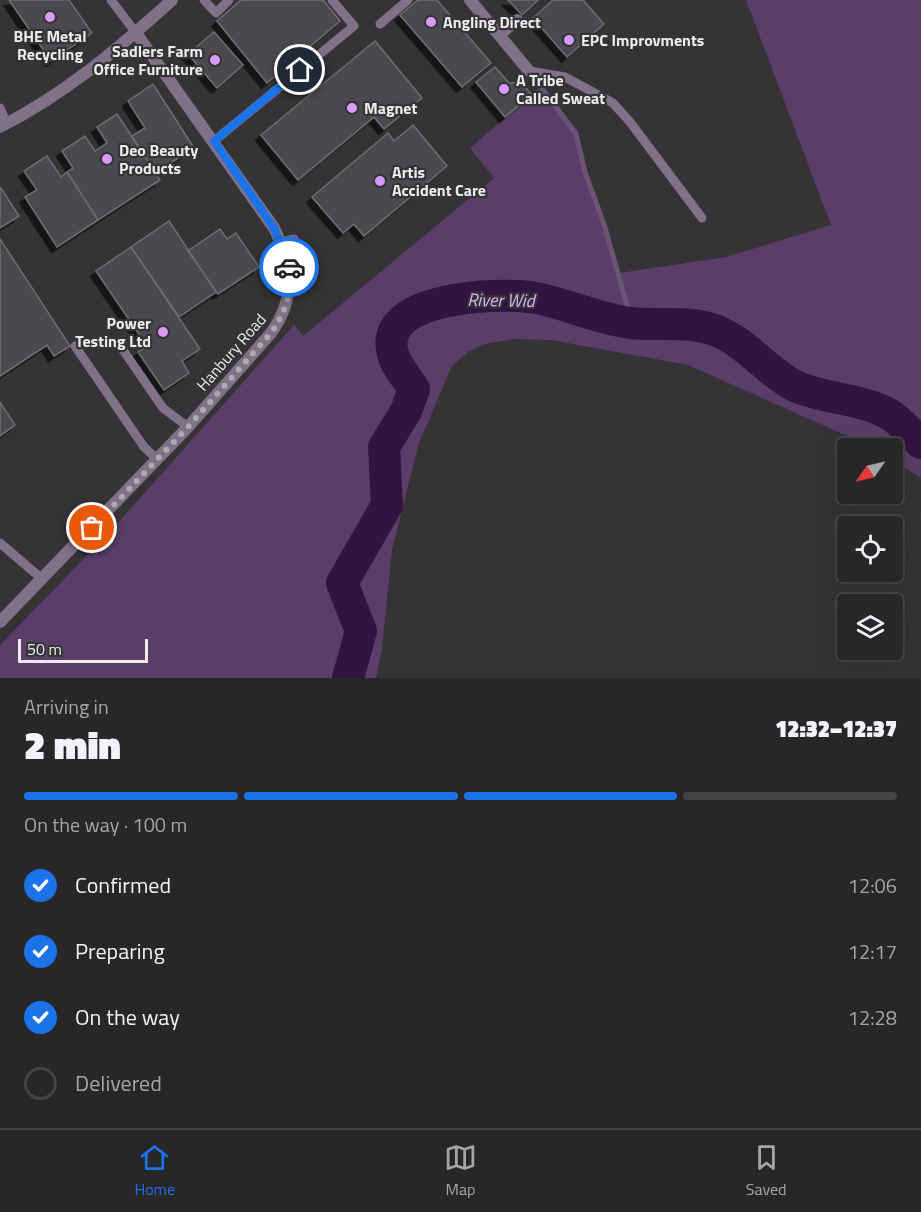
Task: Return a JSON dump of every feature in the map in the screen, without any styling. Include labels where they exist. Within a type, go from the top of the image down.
[{"type":"street","points":[[3,126],[50,100],[81,79],[172,0]]},
{"type":"street","points":[[470,0],[529,71]]},
{"type":"street","points":[[499,35],[517,21]]},
{"type":"street","name":"Hanbury Road","points":[[0,622],[188,427],[280,320],[288,298],[297,283],[290,271],[281,242],[214,141],[136,33]]},
{"type":"lane","points":[[111,0],[136,33]]},
{"type":"lane","points":[[204,0],[216,13],[229,0]]},
{"type":"lane","points":[[214,141],[354,26],[332,0]]},
{"type":"lane","points":[[380,24],[408,0]]},
{"type":"lane","points":[[529,71],[565,77],[613,103],[630,122],[702,218]]},
{"type":"lane","points":[[0,108],[3,126]]},
{"type":"lane","points":[[281,242],[294,239]]},
{"type":"lane","points":[[75,346],[144,447],[157,459]]},
{"type":"lane","points":[[123,350],[163,408],[188,427]]},
{"type":"lane","points":[[0,543],[42,579]]},
{"type":"shaded area","points":[[746,0],[921,0],[921,478],[903,466],[903,438],[852,438],[688,365],[551,340],[513,339],[484,344],[468,352],[452,366],[419,443],[392,550],[382,649],[376,678],[0,678],[0,645],[109,533],[294,325],[303,336],[494,178],[470,148],[542,86],[578,131],[587,171],[620,273],[726,257],[831,225]]},
{"type":"building","name":"BHE Metal Recycling","points":[[9,0],[69,0],[92,33],[51,61]]},
{"type":"building","points":[[241,0],[323,0],[340,21],[267,83],[217,21]]},
{"type":"building","points":[[418,0],[437,0],[491,63],[462,87],[400,15]]},
{"type":"building","points":[[508,0],[538,0],[522,15]]},
{"type":"building","name":"EPC Improvments","points":[[553,0],[583,0],[604,24],[567,57],[533,18]]},
{"type":"building","name":"Sadlers Farm Office Furniture","points":[[214,32],[243,65],[217,88],[188,54]]},
{"type":"building","name":"Magnet","points":[[375,41],[422,98],[384,129],[374,117],[298,180],[261,135]]},
{"type":"building","name":"A Tribe Called Sweat","points":[[495,67],[509,83],[521,82],[532,95],[505,117],[476,82]]},
{"type":"building","points":[[153,84],[194,148],[155,173],[132,136],[145,128],[128,101]]},
{"type":"building","name":"Deo Beauty Products","points":[[117,114],[160,180],[98,220],[67,172],[73,168],[62,151],[85,136],[95,151],[107,143],[97,127]]},
{"type":"building","name":"Artis Accident Care","points":[[413,125],[447,166],[364,236],[354,224],[343,233],[312,197],[388,133],[394,141]]},
{"type":"building","points":[[47,156],[61,177],[67,172],[98,220],[57,247],[25,197],[37,190],[24,171]]},
{"type":"building","points":[[0,189],[19,216],[0,228]]},
{"type":"building","points":[[169,221],[216,292],[179,317],[131,247]]},
{"type":"building","points":[[220,229],[227,239],[236,233],[259,267],[218,294],[188,251]]},
{"type":"building","points":[[0,239],[70,346],[54,356],[47,345],[0,376]]},
{"type":"building","name":"Power Testing Ltd","points":[[131,247],[200,349],[182,361],[189,373],[164,390],[138,352],[147,346],[96,271]]},
{"type":"building","points":[[0,402],[15,425],[0,436]]},
{"type":"waterway","points":[[541,87],[576,134],[585,172],[604,224],[632,323]]},
{"type":"waterway","name":"River Wid","points":[[348,678],[361,631],[342,583],[387,505],[384,447],[406,411],[414,389],[394,358],[393,335],[403,320],[420,309],[468,298],[530,297],[618,321],[642,324],[686,324],[707,328],[728,336],[795,386],[817,394],[865,404],[887,413],[921,443]]},
{"type":"way so far","points":[[92,528],[188,427],[271,333],[280,320],[288,298],[289,267]]},
{"type":"place","name":"BHE Metal Recycling","points":[[50,17]]},
{"type":"place","name":"Angling Direct","points":[[431,22]]},
{"type":"place","name":"EPC Improvments","points":[[569,40]]},
{"type":"place","name":"Sadlers Farm Office Furniture","points":[[215,60]]},
{"type":"place","name":"A Tribe Called Sweat","points":[[504,89]]},
{"type":"place","name":"Magnet","points":[[352,108]]},
{"type":"place","name":"Deo Beauty Products","points":[[107,159]]},
{"type":"place","name":"Artis Accident Care","points":[[380,181]]},
{"type":"place","name":"Power Testing Ltd","points":[[163,332]]},
{"type":"route","points":[[289,267],[274,228],[214,141],[300,70]]}]
